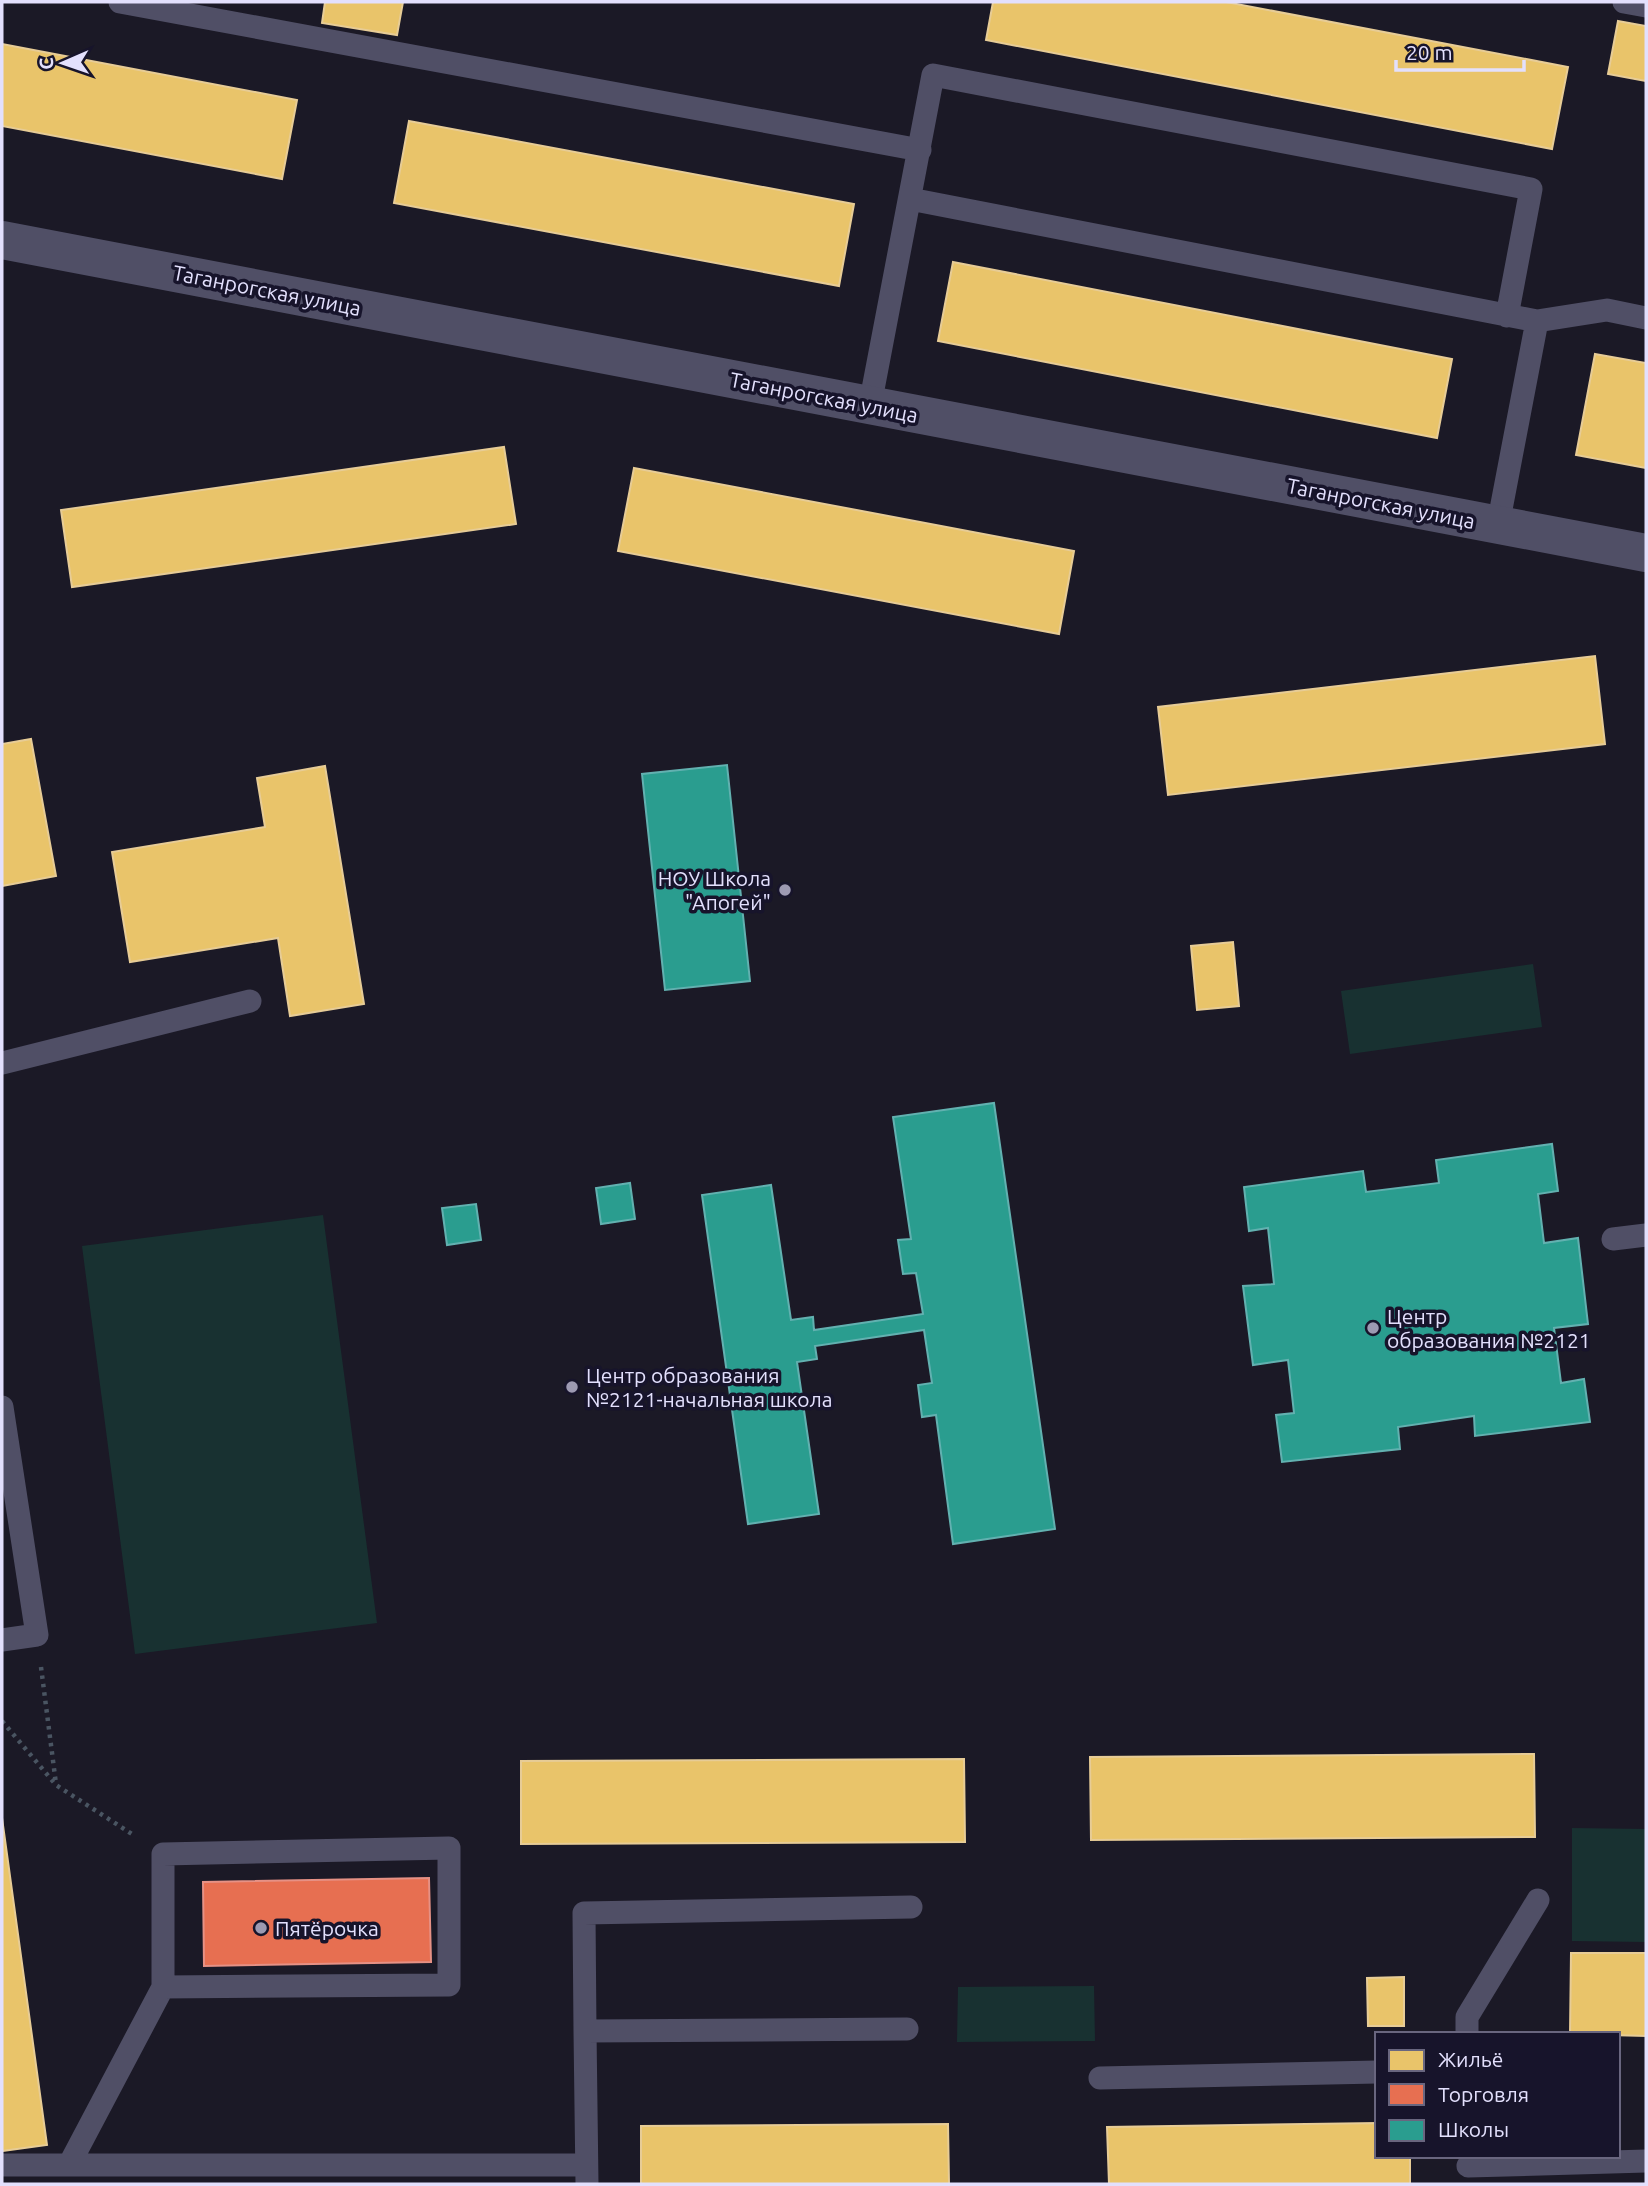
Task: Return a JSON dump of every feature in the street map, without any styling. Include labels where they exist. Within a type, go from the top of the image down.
[{"type":"street","name":"Таганрогская улица","points":[[2,240],[1646,553]]},
{"type":"lane","points":[[120,2],[920,150]]},
{"type":"lane","points":[[1624,2],[1646,6]]},
{"type":"lane","points":[[870,405],[933,75],[1531,189],[1507,316]]},
{"type":"lane","points":[[910,200],[1537,321],[1607,310],[1646,318]]},
{"type":"lane","points":[[1497,525],[1537,321]]},
{"type":"lane","points":[[2,1063],[250,1001]]},
{"type":"lane","points":[[1613,1239],[1646,1235]]},
{"type":"lane","points":[[2,1407],[37,1635],[2,1640]]},
{"type":"lane","points":[[69,2165],[163,1987],[163,1854],[449,1848],[449,1985],[163,1987]]},
{"type":"lane","points":[[1467,2032],[1467,2017],[1538,1900]]},
{"type":"lane","points":[[2,2165],[586,2174],[584,1913],[911,1907]]},
{"type":"lane","points":[[584,2031],[907,2029]]},
{"type":"lane","points":[[1100,2078],[1375,2072]]},
{"type":"lane","points":[[1468,2169],[1646,2161]]},
{"type":"path","points":[[37,1635],[56,1785]]},
{"type":"path","points":[[2,1721],[56,1785],[163,1854]]},
{"type":"green space","points":[[1533,964],[1542,1027],[1350,1054],[1341,991]]},
{"type":"green space","points":[[323,1215],[377,1623],[135,1654],[82,1246]]},
{"type":"green space","points":[[1572,1828],[1646,1829],[1646,1942],[1572,1941]]},
{"type":"green space","points":[[1094,1986],[1095,2041],[957,2042],[958,1987]]},
{"type":"building: Жильё","points":[[325,2],[403,2],[397,35],[322,23]]},
{"type":"building: Жильё","points":[[993,2],[1226,2],[1568,67],[1552,149],[986,40]]},
{"type":"building: Жильё","points":[[1618,21],[1646,26],[1646,81],[1608,74]]},
{"type":"building: Жильё","points":[[2,44],[297,100],[282,179],[2,126]]},
{"type":"building: Жильё","points":[[409,121],[854,204],[839,286],[394,203]]},
{"type":"building: Жильё","points":[[953,262],[1452,359],[1437,438],[938,341]]},
{"type":"building: Жильё","points":[[1595,354],[1646,363],[1646,468],[1576,455]]},
{"type":"building: Жильё","points":[[504,447],[516,524],[72,587],[61,510]]},
{"type":"building: Жильё","points":[[634,468],[1074,551],[1059,634],[618,551]]},
{"type":"building: Жильё","points":[[1595,656],[1605,744],[1168,795],[1158,707]]},
{"type":"building: Жильё","points":[[31,739],[56,876],[2,886],[2,744]]},
{"type":"building: Жильё","points":[[325,766],[364,1004],[290,1016],[278,938],[130,962],[112,852],[265,827],[257,778]]},
{"type":"building: Жильё","points":[[1233,942],[1239,1006],[1197,1010],[1191,946]]},
{"type":"building: Жильё","points":[[1534,1754],[1535,1837],[1091,1840],[1090,1757]]},
{"type":"building: Жильё","points":[[964,1759],[965,1842],[521,1844],[521,1761]]},
{"type":"building: Жильё","points":[[2,1818],[47,2145],[2,2151]]},
{"type":"building: Жильё","points":[[1571,1953],[1646,1953],[1646,2036],[1620,2035],[1620,2032],[1570,2032]]},
{"type":"building: Жильё","points":[[1404,1977],[1404,2026],[1368,2026],[1367,1978]]},
{"type":"building: Жильё","points":[[1375,2123],[1375,2158],[1410,2158],[1410,2184],[1109,2184],[1107,2127]]},
{"type":"building: Жильё","points":[[948,2124],[949,2184],[641,2184],[641,2126]]},
{"type":"building: Торговля","points":[[429,1878],[431,1962],[204,1966],[203,1882]]},
{"type":"building: Школы","points":[[727,765],[750,981],[665,990],[642,774]]},
{"type":"building: Школы","points":[[994,1103],[1055,1529],[953,1544],[936,1415],[922,1417],[918,1385],[932,1383],[924,1330],[815,1346],[817,1359],[797,1362],[819,1514],[748,1524],[702,1195],[771,1185],[791,1320],[813,1317],[814,1330],[923,1314],[916,1273],[903,1274],[898,1240],[911,1239],[893,1117]]},
{"type":"building: Школы","points":[[1552,1144],[1558,1191],[1538,1194],[1544,1243],[1578,1238],[1588,1324],[1554,1328],[1561,1383],[1584,1379],[1590,1422],[1475,1436],[1474,1416],[1398,1427],[1400,1449],[1282,1462],[1276,1415],[1294,1413],[1288,1360],[1253,1365],[1243,1286],[1274,1284],[1268,1228],[1249,1231],[1244,1187],[1363,1171],[1366,1192],[1439,1183],[1436,1160]]},
{"type":"building: Школы","points":[[630,1183],[635,1219],[601,1224],[596,1188]]},
{"type":"building: Школы","points":[[476,1204],[481,1240],[447,1245],[442,1208]]},
{"type":"place","name":"НОУ Школа \"Апогей\"","points":[[785,890]]},
{"type":"place","name":"Центр образования №2121","points":[[1373,1328]]},
{"type":"place","name":"Центр образования №2121-начальная школа","points":[[572,1387]]},
{"type":"place","name":"Пятёрочка","points":[[261,1928]]}]
